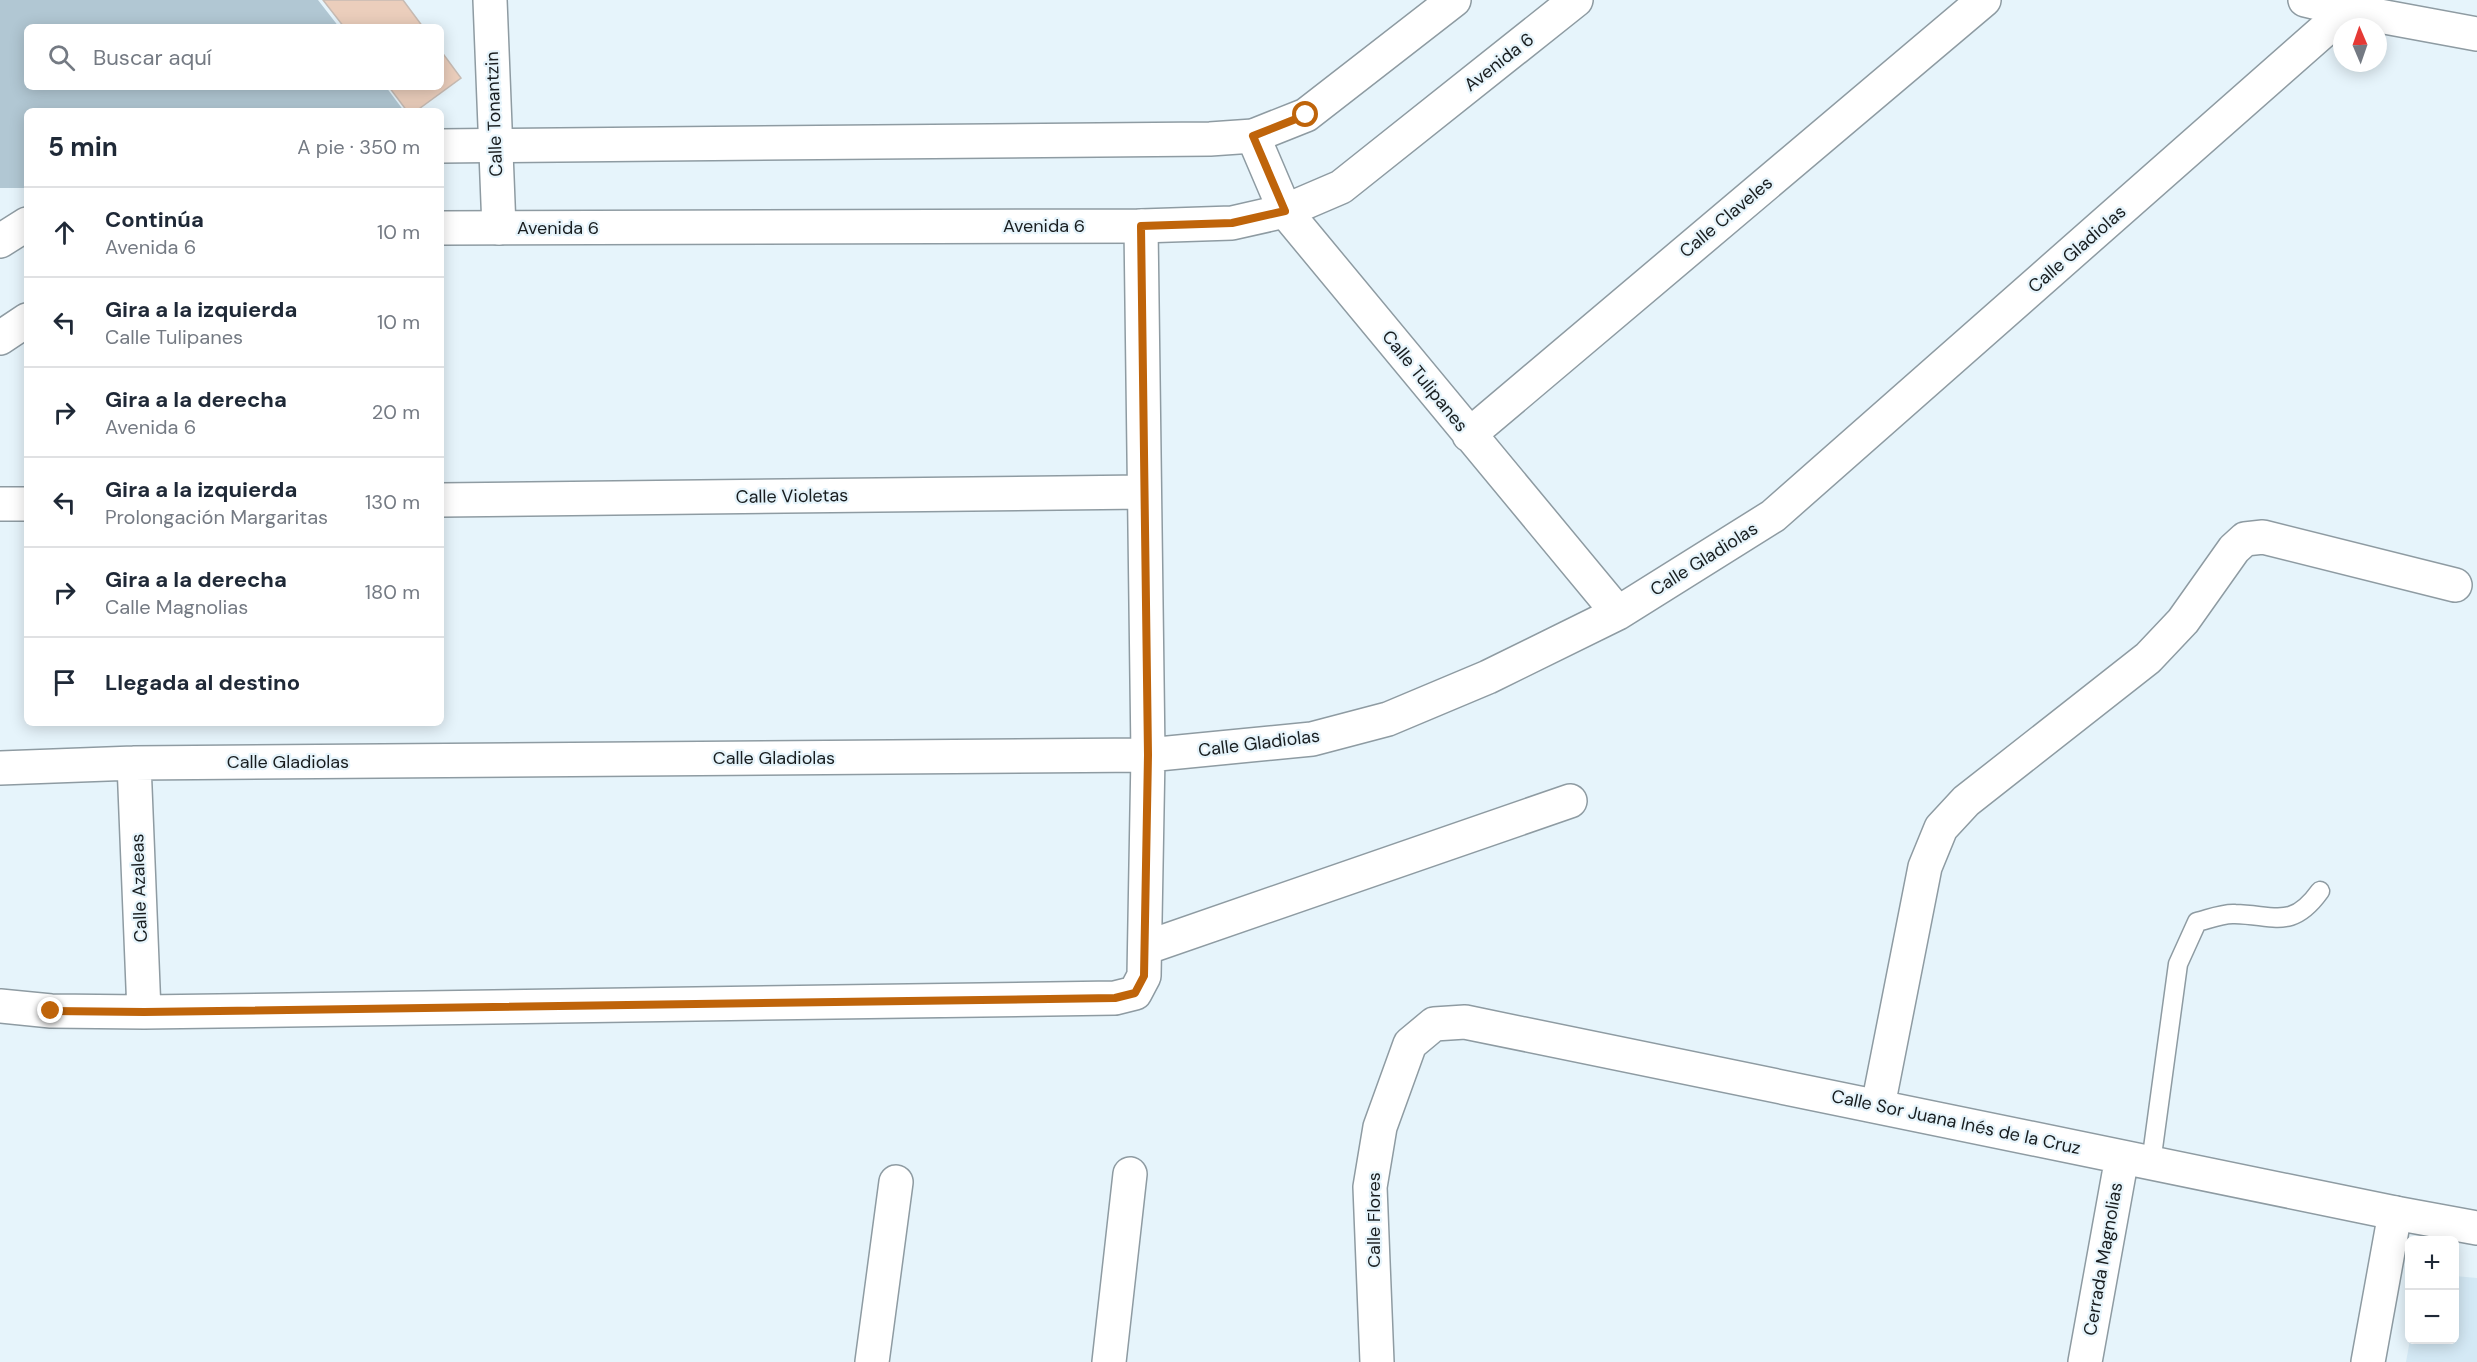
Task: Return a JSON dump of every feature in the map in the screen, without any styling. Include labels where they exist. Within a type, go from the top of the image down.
[{"type":"street","name":"Calle Tonantzin","points":[[490,0],[500,228]]},
{"type":"street","points":[[444,146],[1174,139],[1253,136],[1306,115],[1454,0]]},
{"type":"street","name":"Calle Claveles","points":[[1469,435],[1984,0]]},
{"type":"street","points":[[2305,0],[2347,5],[2477,34]]},
{"type":"street","name":"Avenida 6","points":[[444,228],[1141,226],[1232,223],[1285,211],[1341,187],[1570,2]]},
{"type":"street","name":"Calle Gladiolas","points":[[0,768],[134,763],[1148,755],[1312,739],[1388,719],[1488,677],[1618,613],[1773,516],[2347,5]]},
{"type":"street","name":"Calle Tulipanes","points":[[1253,136],[1285,211],[1618,613]]},
{"type":"street","points":[[0,241],[24,226]]},
{"type":"street","points":[[0,1005],[51,1011],[144,1012],[1115,998],[1135,993],[1144,976],[1148,755],[1141,226]]},
{"type":"street","points":[[0,338],[24,322]]},
{"type":"street","name":"Calle Violetas","points":[[444,500],[1144,492]]},
{"type":"street","points":[[0,504],[24,504]]},
{"type":"street","points":[[1878,1106],[1925,867],[1941,828],[1966,801],[2148,658],[2183,621],[2234,549],[2245,539],[2263,537],[2455,585]]},
{"type":"street","name":"Calle Azaleas","points":[[134,763],[144,1012]]},
{"type":"street","points":[[1145,948],[1570,801]]},
{"type":"street","name":"Calle Sor Juana Inés de la Cruz","points":[[1434,1024],[1466,1022],[2477,1228]]},
{"type":"street","name":"Calle Flores","points":[[1377,1362],[1370,1188],[1380,1127],[1410,1044],[1434,1024]]},
{"type":"street","name":"Cerrada Magnolias","points":[[2085,1362],[2136,1160]]},
{"type":"street","points":[[1108,1362],[1130,1174]]},
{"type":"street","points":[[872,1362],[896,1182]]},
{"type":"street","points":[[2368,1362],[2395,1213]]},
{"type":"lane","points":[[2136,1160],[2178,964],[2197,922],[2232,914],[2287,918],[2309,905],[2320,891]]},
{"type":"shaded area","points":[[0,0],[318,0],[337,24],[24,24],[24,90],[388,90],[402,108],[24,108],[24,188],[0,188]]},
{"type":"shaded area","points":[[2459,1276],[2477,1278],[2477,1362],[2406,1362],[2409,1344],[2459,1344]]},
{"type":"building","points":[[323,0],[403,0],[421,24],[342,24]]},
{"type":"building","points":[[444,55],[461,78],[420,108],[405,108],[391,90],[444,90]]},
{"type":"route","points":[[51,1011],[144,1012],[1115,998],[1135,993],[1144,976],[1148,755],[1141,226],[1232,223],[1285,211],[1253,136],[1306,115]]}]
